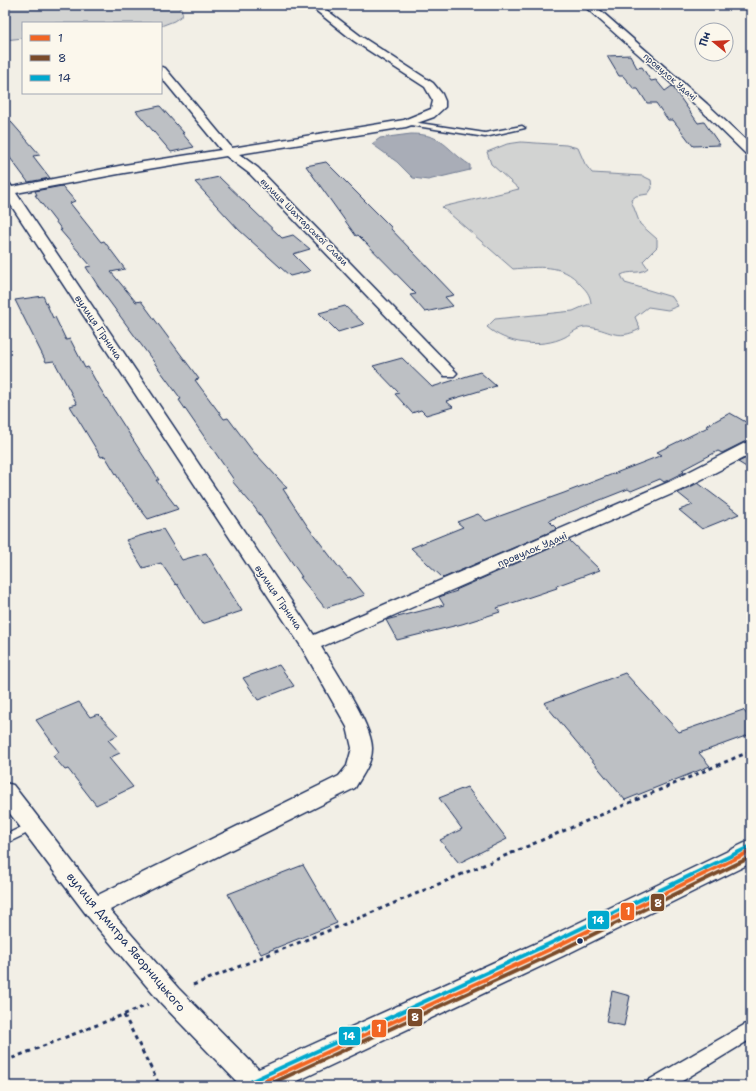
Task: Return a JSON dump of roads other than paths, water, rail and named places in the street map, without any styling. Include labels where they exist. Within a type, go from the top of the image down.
[{"type":"highway","points":[[256,1086],[553,948],[751,850]]},
{"type":"street","points":[[7,188],[406,123],[434,114],[438,109],[440,102],[438,95],[429,85],[358,39],[314,5]]},
{"type":"street","name":"провулок Удачі","points":[[588,5],[702,106],[751,152]]},
{"type":"street","name":"вулиця Шахтарської Слави","points":[[162,71],[229,152],[254,171],[450,373]]},
{"type":"street","name":"вулиця Гірнича","points":[[7,188],[310,644],[357,727],[362,748],[357,767],[347,782],[94,906]]},
{"type":"street","name":"провулок Удачі","points":[[310,644],[662,492],[751,447]]},
{"type":"street","name":"вулиця Дмитра Яворницького","points":[[5,791],[94,906],[169,995],[256,1086]]},
{"type":"street","points":[[656,1086],[751,1029]]},
{"type":"lane","points":[[406,123],[486,135],[522,128]]},
{"type":"lane","points":[[5,840],[32,826]]}]
